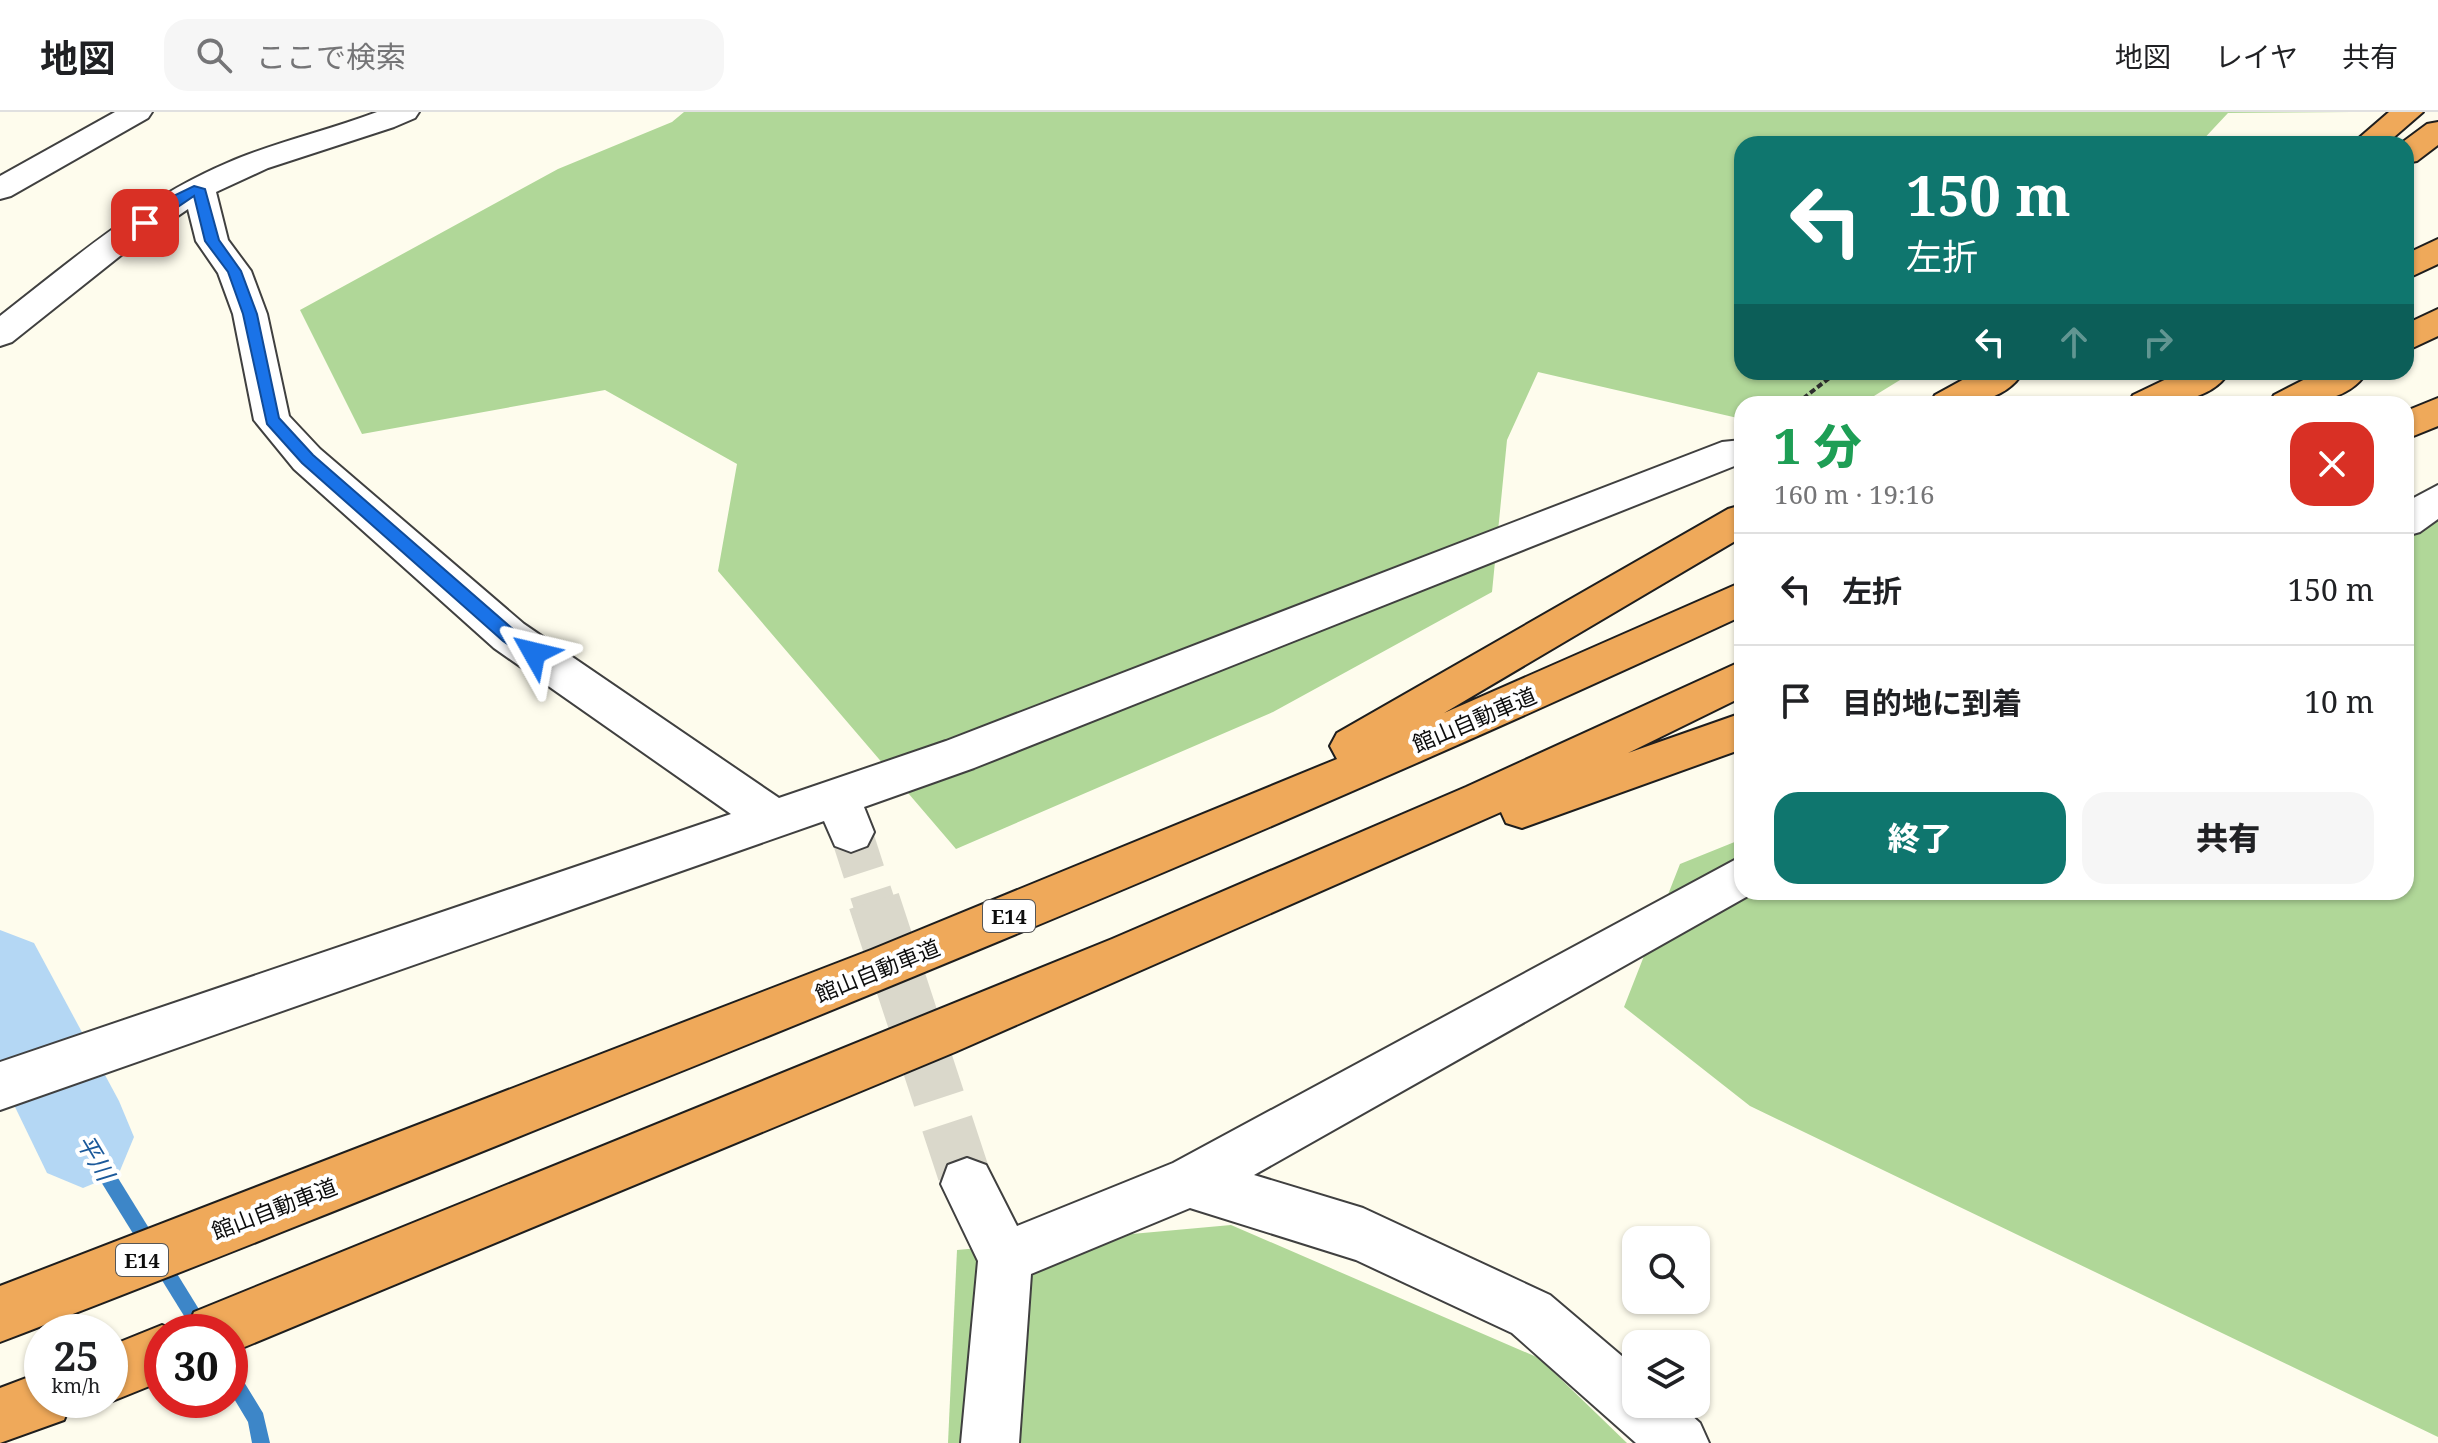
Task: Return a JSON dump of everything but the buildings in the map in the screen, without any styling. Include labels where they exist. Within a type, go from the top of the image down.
[{"type":"highway","points":[[2377,136],[2408,112]]},
{"type":"highway","points":[[2414,148],[2438,131]]},
{"type":"highway","points":[[2414,264],[2438,250]]},
{"type":"highway","points":[[2414,334],[2438,321]]},
{"type":"highway","points":[[1962,396],[1991,380]]},
{"type":"highway","points":[[2162,396],[2195,380]]},
{"type":"highway","points":[[2302,396],[2334,380]]},
{"type":"highway","points":[[2414,422],[2438,411]]},
{"type":"highway","points":[[1181,845],[1734,524]]},
{"type":"highway","name":"館山自動車道","points":[[8,1311],[797,1002],[1181,845],[1600,665],[1734,602]]},
{"type":"highway","points":[[248,1318],[1221,915],[1650,723],[1734,682]]},
{"type":"highway","points":[[1221,915],[1734,734]]},
{"type":"street","points":[[0,189],[137,112]]},
{"type":"street","points":[[6,320],[170,203],[238,169],[362,130],[404,112]]},
{"type":"street","points":[[199,189],[212,241],[234,271],[250,314],[272,420],[307,459],[509,636],[774,819]]},
{"type":"street","points":[[4,1085],[774,819],[844,814],[959,755],[1734,451]]},
{"type":"street","points":[[2414,516],[2438,499]]},
{"type":"street","points":[[1005,1258],[1190,1182],[1734,880]]},
{"type":"street","points":[[1190,1182],[1363,1235],[1531,1314],[1680,1443]]},
{"type":"street","points":[[967,1184],[1005,1258],[990,1443]]},
{"type":"path","points":[[1806,396],[1827,380]]},
{"type":"green space","points":[[684,112],[2352,112],[2228,113],[2206,136],[1734,136],[1734,380],[1900,380],[1874,396],[1734,396],[1734,417],[1538,372],[1507,440],[1492,592],[1273,712],[956,849],[718,571],[737,464],[605,390],[362,434],[300,310],[558,169],[672,122]]},
{"type":"green space","points":[[2438,520],[2438,1437],[1750,1106],[1624,1007],[1680,864],[1734,842],[1734,900],[2414,900],[2414,530]]},
{"type":"green space","points":[[1231,1225],[1539,1358],[1627,1443],[948,1443],[957,1250]]},
{"type":"waterway","name":"平川","points":[[0,974],[83,1137]]},
{"type":"waterway","name":"平川","points":[[83,1137],[193,1314]]},
{"type":"waterway","name":"平川","points":[[248,1404],[257,1419],[261,1443]]},
{"type":"tunnel","points":[[851,832],[874,903]]},
{"type":"tunnel","points":[[874,901],[967,1184]]},
{"type":"route","points":[[145,223],[170,203],[199,189],[212,241],[234,271],[250,314],[272,420],[307,459],[509,636],[534,653]]}]
